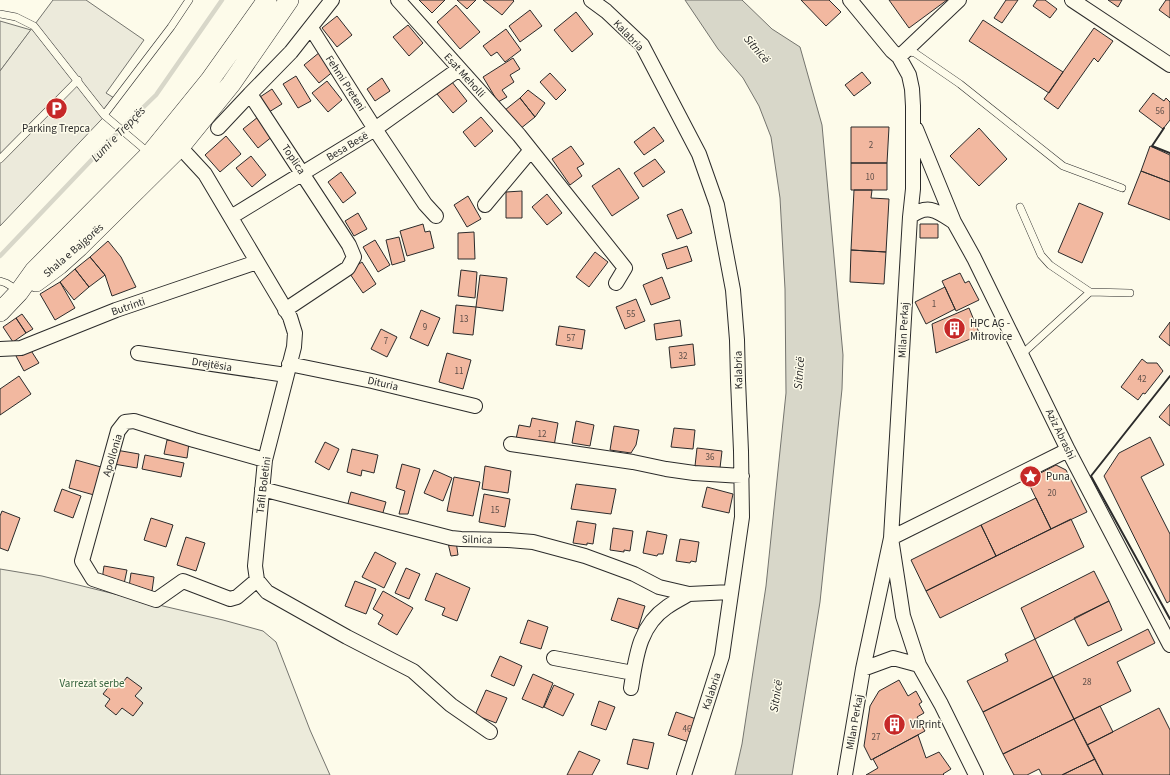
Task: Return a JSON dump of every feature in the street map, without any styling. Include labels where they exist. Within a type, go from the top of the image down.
[{"type":"main road","name":"Shala e Bajgorës","points":[[0,312],[8,285],[34,271],[157,159],[210,80],[267,0]]},
{"type":"main road","name":"Shala e Bajgorës","points":[[157,159],[180,147],[231,84],[289,0]]},
{"type":"street","points":[[218,128],[291,52],[332,0]]},
{"type":"street","name":"Esat Meholli","points":[[398,0],[531,150],[625,268],[616,283]]},
{"type":"street","name":"Kalabria","points":[[591,0],[606,11],[642,46],[699,154],[717,205],[732,290],[737,340],[742,517],[725,643],[684,775]]},
{"type":"street","name":"Aziz Abrashi","points":[[850,0],[892,51],[903,54],[909,75],[913,106],[912,121],[954,222],[974,258],[1068,450],[1170,645]]},
{"type":"street","points":[[903,54],[959,0]]},
{"type":"street","points":[[1072,0],[1170,65]]},
{"type":"street","name":"Fehmi Preteni","points":[[311,28],[375,129],[426,204],[436,216]]},
{"type":"street","name":"Besa Besë","points":[[231,217],[375,129],[459,69]]},
{"type":"street","name":"Toplica","points":[[250,94],[349,244],[354,257],[348,268],[285,310]]},
{"type":"street","name":"Milan Perkaj","points":[[844,775],[863,669],[891,538],[910,217],[913,189],[912,121]]},
{"type":"street","name":"Tafil Boletini","points":[[180,147],[205,174],[290,317],[294,333],[294,347],[265,460],[254,566],[257,580]]},
{"type":"street","points":[[484,204],[531,150]]},
{"type":"street","name":"Aziz Abrashi","points":[[910,217],[919,210],[936,210],[954,222]]},
{"type":"street","name":"Butrinti","points":[[0,349],[21,348],[116,310],[257,262]]},
{"type":"street","name":"Drejtësia","points":[[138,353],[288,370]]},
{"type":"street","name":"Dituria","points":[[288,370],[372,381],[475,406]]},
{"type":"street","name":"Apollonia","points":[[257,580],[237,598],[230,599],[183,581],[156,600],[93,579],[82,561],[118,431],[125,422],[134,421],[265,460]]},
{"type":"street","points":[[511,444],[634,462],[666,469],[742,476]]},
{"type":"street","points":[[891,538],[1068,450]]},
{"type":"street","name":"Silnica","points":[[262,489],[461,540],[508,540],[533,542],[559,548],[634,574],[659,587],[689,594],[731,592]]},
{"type":"street","name":"Milan Perkaj","points":[[891,538],[903,616],[919,665],[942,704],[976,775]]},
{"type":"street","points":[[257,580],[267,592],[347,637],[413,671],[451,705],[490,732]]},
{"type":"street","name":"Silnica","points":[[631,688],[640,641],[651,622],[666,608],[689,594]]},
{"type":"street","points":[[554,658],[633,673]]},
{"type":"street","points":[[863,669],[893,658],[919,665]]},
{"type":"lane","points":[[104,115],[171,27],[189,0]]},
{"type":"lane","points":[[0,14],[16,17],[34,26],[78,80],[104,115],[157,159]]},
{"type":"lane","points":[[903,54],[915,53],[960,84],[1063,166],[1122,188]]},
{"type":"lane","points":[[0,159],[78,80]]},
{"type":"lane","points":[[1020,207],[1038,248],[1045,260],[1050,265],[1090,292],[1130,293]]},
{"type":"lane","points":[[1022,355],[1090,292]]},
{"type":"green space","points":[[0,21],[31,30],[0,71]]},
{"type":"green space","name":"Varrezat serbe","points":[[0,569],[42,576],[263,631],[276,642],[310,730],[330,775],[0,775]]},
{"type":"shaded area","name":"Parking Trepca","points":[[53,0],[86,0],[144,40],[106,93],[119,101],[0,226],[0,71]]},
{"type":"water","name":"Sitnicë","points":[[685,0],[742,0],[772,29],[800,47],[822,125],[843,355],[842,389],[820,602],[792,775],[735,775],[742,744],[766,586],[786,393],[785,289],[780,198],[771,137],[759,106],[743,78],[718,49]]},
{"type":"building","points":[[419,0],[445,0],[432,13]]},
{"type":"building","points":[[457,0],[476,0],[467,9]]},
{"type":"building","points":[[483,0],[513,0],[514,1],[502,15]]},
{"type":"building","points":[[801,0],[829,0],[841,12],[826,26]]},
{"type":"building","points":[[889,0],[947,0],[909,28]]},
{"type":"building","points":[[1006,0],[1018,0],[1002,23],[994,18]]},
{"type":"building","points":[[1037,0],[1045,0],[1057,9],[1050,18],[1033,6]]},
{"type":"building","points":[[1108,0],[1122,0],[1118,7]]},
{"type":"building","points":[[1166,0],[1170,0],[1170,18],[1159,10]]},
{"type":"building","points":[[456,5],[480,32],[460,49],[437,22]]},
{"type":"building","points":[[530,10],[542,26],[520,42],[509,26]]},
{"type":"building","points":[[576,12],[593,34],[572,52],[554,30]]},
{"type":"building","points":[[337,16],[352,35],[337,47],[322,28]]},
{"type":"building","points":[[983,20],[1063,72],[1049,93],[969,41]]},
{"type":"building","points":[[408,25],[423,43],[409,56],[393,37]]},
{"type":"building","points":[[1094,28],[1113,41],[1098,62],[1094,58],[1058,109],[1044,99]]},
{"type":"building","points":[[506,29],[521,50],[505,62],[497,52],[491,56],[483,46]]},
{"type":"building","points":[[320,52],[335,70],[319,83],[304,65]]},
{"type":"building","points":[[513,58],[520,69],[510,75],[514,82],[502,90],[507,97],[498,102],[483,77]]},
{"type":"building","points":[[862,72],[871,83],[854,96],[845,85]]},
{"type":"building","points":[[550,73],[566,90],[556,100],[540,82]]},
{"type":"building","points":[[296,76],[311,101],[298,108],[283,84]]},
{"type":"building","points":[[382,78],[390,91],[375,101],[367,89]]},
{"type":"building","points":[[327,81],[342,100],[328,112],[312,93]]},
{"type":"building","points":[[452,82],[467,101],[453,113],[437,94]]},
{"type":"building","points":[[272,89],[282,104],[269,112],[260,97]]},
{"type":"building","points":[[528,90],[545,103],[535,117],[520,98]]},
{"type":"building","points":[[1153,93],[1164,101],[1166,98],[1170,102],[1170,120],[1163,129],[1139,111]]},
{"type":"building","points":[[520,98],[535,117],[520,129],[505,110]]},
{"type":"building","points":[[258,117],[273,136],[258,148],[243,129]]},
{"type":"building","points":[[481,117],[493,131],[475,147],[463,132]]},
{"type":"building","points":[[654,127],[664,141],[644,155],[634,142]]},
{"type":"building","points":[[851,127],[889,127],[887,163],[851,163]]},
{"type":"building","points":[[979,128],[1007,159],[979,186],[950,156]]},
{"type":"building","points":[[226,136],[241,154],[220,172],[205,155]]},
{"type":"building","points":[[571,146],[584,164],[577,168],[582,176],[570,185],[552,159]]},
{"type":"building","points":[[1150,146],[1170,155],[1170,182],[1141,171]]},
{"type":"building","points":[[251,156],[266,175],[252,187],[236,168]]},
{"type":"building","points":[[655,159],[665,172],[643,187],[634,173]]},
{"type":"building","points":[[851,163],[887,163],[887,190],[851,190]]},
{"type":"building","points":[[619,168],[639,198],[612,216],[592,186]]},
{"type":"building","points":[[1141,171],[1170,182],[1170,220],[1128,204]]},
{"type":"building","points":[[341,172],[356,193],[343,203],[328,182]]},
{"type":"building","points":[[854,190],[872,190],[871,198],[889,199],[886,252],[851,250]]},
{"type":"building","points":[[522,191],[522,218],[506,218],[506,192]]},
{"type":"building","points":[[547,194],[562,213],[547,225],[532,207]]},
{"type":"building","points":[[468,196],[481,219],[467,227],[454,205]]},
{"type":"building","points":[[1079,203],[1103,213],[1082,263],[1058,252]]},
{"type":"building","points":[[682,209],[692,233],[677,239],[667,215]]},
{"type":"building","points":[[358,213],[367,229],[354,236],[345,221]]},
{"type":"building","points":[[423,224],[425,232],[430,231],[434,248],[407,256],[400,231]]},
{"type":"building","points":[[920,224],[938,224],[938,238],[920,238]]},
{"type":"building","points":[[474,232],[475,259],[458,259],[458,233]]},
{"type":"building","points":[[399,237],[405,261],[392,265],[386,240]]},
{"type":"building","points":[[375,240],[390,265],[378,272],[363,247]]},
{"type":"building","points":[[108,241],[121,257],[136,287],[112,296],[105,275],[90,257]]},
{"type":"building","points":[[687,246],[692,261],[667,269],[662,254]]},
{"type":"building","points":[[851,250],[886,252],[884,284],[850,282]]},
{"type":"building","points":[[595,252],[608,262],[589,287],[576,277]]},
{"type":"building","points":[[90,257],[105,275],[89,287],[75,269]]},
{"type":"building","points":[[362,262],[376,284],[363,293],[348,271]]},
{"type":"building","points":[[75,269],[89,287],[74,300],[60,282]]},
{"type":"building","points":[[461,270],[477,272],[475,298],[458,296]]},
{"type":"building","points":[[960,273],[965,283],[969,281],[979,300],[956,311],[942,281]]},
{"type":"building","points":[[480,275],[507,278],[503,311],[476,307]]},
{"type":"building","points":[[662,277],[670,298],[651,305],[643,285]]},
{"type":"building","points":[[60,282],[75,308],[55,320],[40,294]]},
{"type":"building","points":[[945,287],[955,309],[926,324],[915,302]]},
{"type":"building","points":[[636,299],[645,321],[625,329],[616,307]]},
{"type":"building","points":[[456,305],[476,307],[473,335],[453,333]]},
{"type":"building","name":"HPC AG - Mitrovice","points":[[969,308],[980,335],[936,353],[932,324]]},
{"type":"building","points":[[421,310],[440,318],[428,346],[410,338]]},
{"type":"building","points":[[22,314],[33,329],[26,333],[16,318]]},
{"type":"building","points":[[16,318],[26,333],[13,342],[3,327]]},
{"type":"building","points":[[680,320],[682,336],[656,340],[654,324]]},
{"type":"building","points":[[1170,322],[1170,346],[1159,337]]},
{"type":"building","points":[[559,326],[585,330],[582,349],[556,345]]},
{"type":"building","points":[[381,329],[397,337],[387,357],[371,349]]},
{"type":"building","points":[[693,344],[695,365],[671,368],[669,347]]},
{"type":"building","points":[[30,349],[39,363],[24,371],[16,356]]},
{"type":"building","points":[[447,353],[471,360],[463,389],[439,382]]},
{"type":"building","points":[[1142,359],[1147,363],[1157,363],[1163,371],[1145,394],[1143,393],[1138,400],[1121,387]]},
{"type":"building","points":[[19,376],[31,394],[0,415],[0,389]]},
{"type":"building","points":[[1170,404],[1170,426],[1159,417]]},
{"type":"building","points":[[532,418],[558,423],[554,446],[516,439],[519,425],[530,427]]},
{"type":"building","points":[[576,421],[594,425],[590,446],[572,443]]},
{"type":"building","points":[[614,426],[639,430],[636,445],[631,453],[610,450]]},
{"type":"building","points":[[674,428],[695,430],[693,449],[671,447]]},
{"type":"building","points":[[1150,437],[1164,465],[1141,477],[1170,534],[1170,601],[1167,603],[1104,476],[1119,453]]},
{"type":"building","points":[[167,440],[189,443],[187,458],[164,454]]},
{"type":"building","points":[[325,442],[339,449],[329,470],[315,462]]},
{"type":"building","points":[[697,448],[722,451],[720,468],[695,466]]},
{"type":"building","points":[[352,449],[378,455],[374,473],[362,470],[361,476],[347,472]]},
{"type":"building","points":[[116,450],[139,454],[137,468],[114,464]]},
{"type":"building","points":[[145,455],[184,463],[181,477],[142,469]]},
{"type":"building","points":[[76,460],[101,467],[94,495],[69,488]]},
{"type":"building","points":[[402,464],[420,469],[408,514],[399,514],[405,491],[396,488]]},
{"type":"building","points":[[1056,465],[1066,470],[1087,512],[1051,529],[1027,480]]},
{"type":"building","points":[[485,466],[511,471],[508,493],[482,489]]},
{"type":"building","points":[[434,470],[452,478],[443,501],[424,493]]},
{"type":"building","points":[[454,477],[480,482],[473,516],[447,511]]},
{"type":"building","points":[[576,484],[616,489],[611,514],[571,509]]},
{"type":"building","points":[[707,487],[733,494],[729,513],[702,507]]},
{"type":"building","points":[[62,489],[81,496],[73,518],[54,511]]},
{"type":"building","points":[[351,492],[386,502],[382,516],[347,507]]},
{"type":"building","points":[[484,494],[510,499],[505,527],[479,522]]},
{"type":"building","points":[[1036,498],[1051,529],[996,556],[981,525]]},
{"type":"building","points":[[2,511],[20,518],[8,551],[0,548],[0,516]]},
{"type":"building","points":[[151,518],[173,525],[166,547],[144,540]]},
{"type":"building","points":[[1071,519],[1084,547],[940,618],[926,591]]},
{"type":"building","points":[[577,521],[596,524],[593,544],[587,543],[587,545],[573,543]]},
{"type":"building","points":[[981,525],[996,556],[926,591],[911,560]]},
{"type":"building","points":[[613,528],[633,531],[630,551],[624,550],[624,552],[610,550]]},
{"type":"building","points":[[647,531],[667,535],[663,554],[658,554],[657,556],[643,553]]},
{"type":"building","points":[[186,537],[205,543],[196,571],[177,565]]},
{"type":"building","points":[[680,539],[699,542],[696,562],[691,561],[690,563],[676,561]]},
{"type":"building","points":[[456,541],[458,555],[451,556],[448,543]]},
{"type":"building","points":[[375,552],[396,563],[384,588],[362,577]]},
{"type":"building","points":[[104,566],[127,570],[124,584],[102,580]]},
{"type":"building","points":[[406,568],[420,574],[409,599],[395,593]]},
{"type":"building","points":[[1094,571],[1109,601],[1035,639],[1021,608]]},
{"type":"building","points":[[131,573],[154,577],[152,591],[129,587]]},
{"type":"building","points":[[436,573],[470,588],[457,621],[442,615],[445,608],[425,600]]},
{"type":"building","points":[[355,581],[376,589],[366,614],[345,606]]},
{"type":"building","points":[[383,591],[413,608],[397,635],[378,624],[383,615],[373,609]]},
{"type":"building","points":[[618,598],[645,606],[638,629],[611,620]]},
{"type":"building","points":[[1109,601],[1122,630],[1088,646],[1074,618]]},
{"type":"building","points":[[528,620],[548,627],[541,649],[520,643]]},
{"type":"building","points":[[1148,629],[1155,643],[1117,662],[1131,691],[1074,719],[1053,677]]},
{"type":"building","points":[[1035,639],[1053,677],[983,712],[967,681],[1008,661],[1005,654]]},
{"type":"building","points":[[500,656],[522,666],[514,686],[491,676]]},
{"type":"building","points":[[533,674],[553,683],[543,708],[522,699]]},
{"type":"building","points":[[127,677],[142,688],[135,696],[143,703],[133,716],[122,708],[116,715],[105,706],[110,699],[103,694],[114,680],[121,685]]},
{"type":"building","points":[[1053,677],[1074,719],[1003,754],[983,712]]},
{"type":"building","name":"VIPrint","points":[[899,680],[908,696],[916,691],[922,702],[919,704],[924,713],[917,717],[925,731],[871,760],[864,746],[870,706],[879,691]]},
{"type":"building","points":[[554,685],[574,694],[563,716],[544,707]]},
{"type":"building","points":[[486,690],[507,698],[496,723],[475,715]]},
{"type":"building","points":[[599,701],[615,707],[606,730],[591,725]]},
{"type":"building","points":[[1100,706],[1113,732],[1087,745],[1074,719]]},
{"type":"building","points":[[1159,708],[1170,730],[1170,775],[1103,775],[1087,745]]},
{"type":"building","points":[[676,712],[702,721],[689,742],[668,735]]},
{"type":"building","points":[[1074,719],[1095,759],[1062,775],[1042,775],[1039,769],[1027,775],[1014,775],[1003,754]]},
{"type":"building","points":[[918,735],[926,758],[939,752],[951,769],[943,774],[944,775],[866,775],[878,768],[873,759]]},
{"type":"building","points":[[633,739],[654,743],[648,769],[627,764]]},
{"type":"building","points":[[579,751],[600,760],[592,775],[567,775]]},
{"type":"building","points":[[1095,759],[1103,775],[1062,775]]},
{"type":"waterway","name":"Lumi e Trepçës","points":[[0,256],[121,129],[156,95],[222,0]]},
{"type":"wall","points":[[1164,128],[1152,146],[1170,153]]},
{"type":"wall","points":[[1170,376],[1091,476],[1170,619]]},
{"type":"place","name":"Parking Trepca","points":[[56,108]]},
{"type":"place","name":"HPC AG - Mitrovice","points":[[955,329]]},
{"type":"place","name":"Puna","points":[[1030,476]]},
{"type":"place","name":"VIPrint","points":[[894,724]]}]
